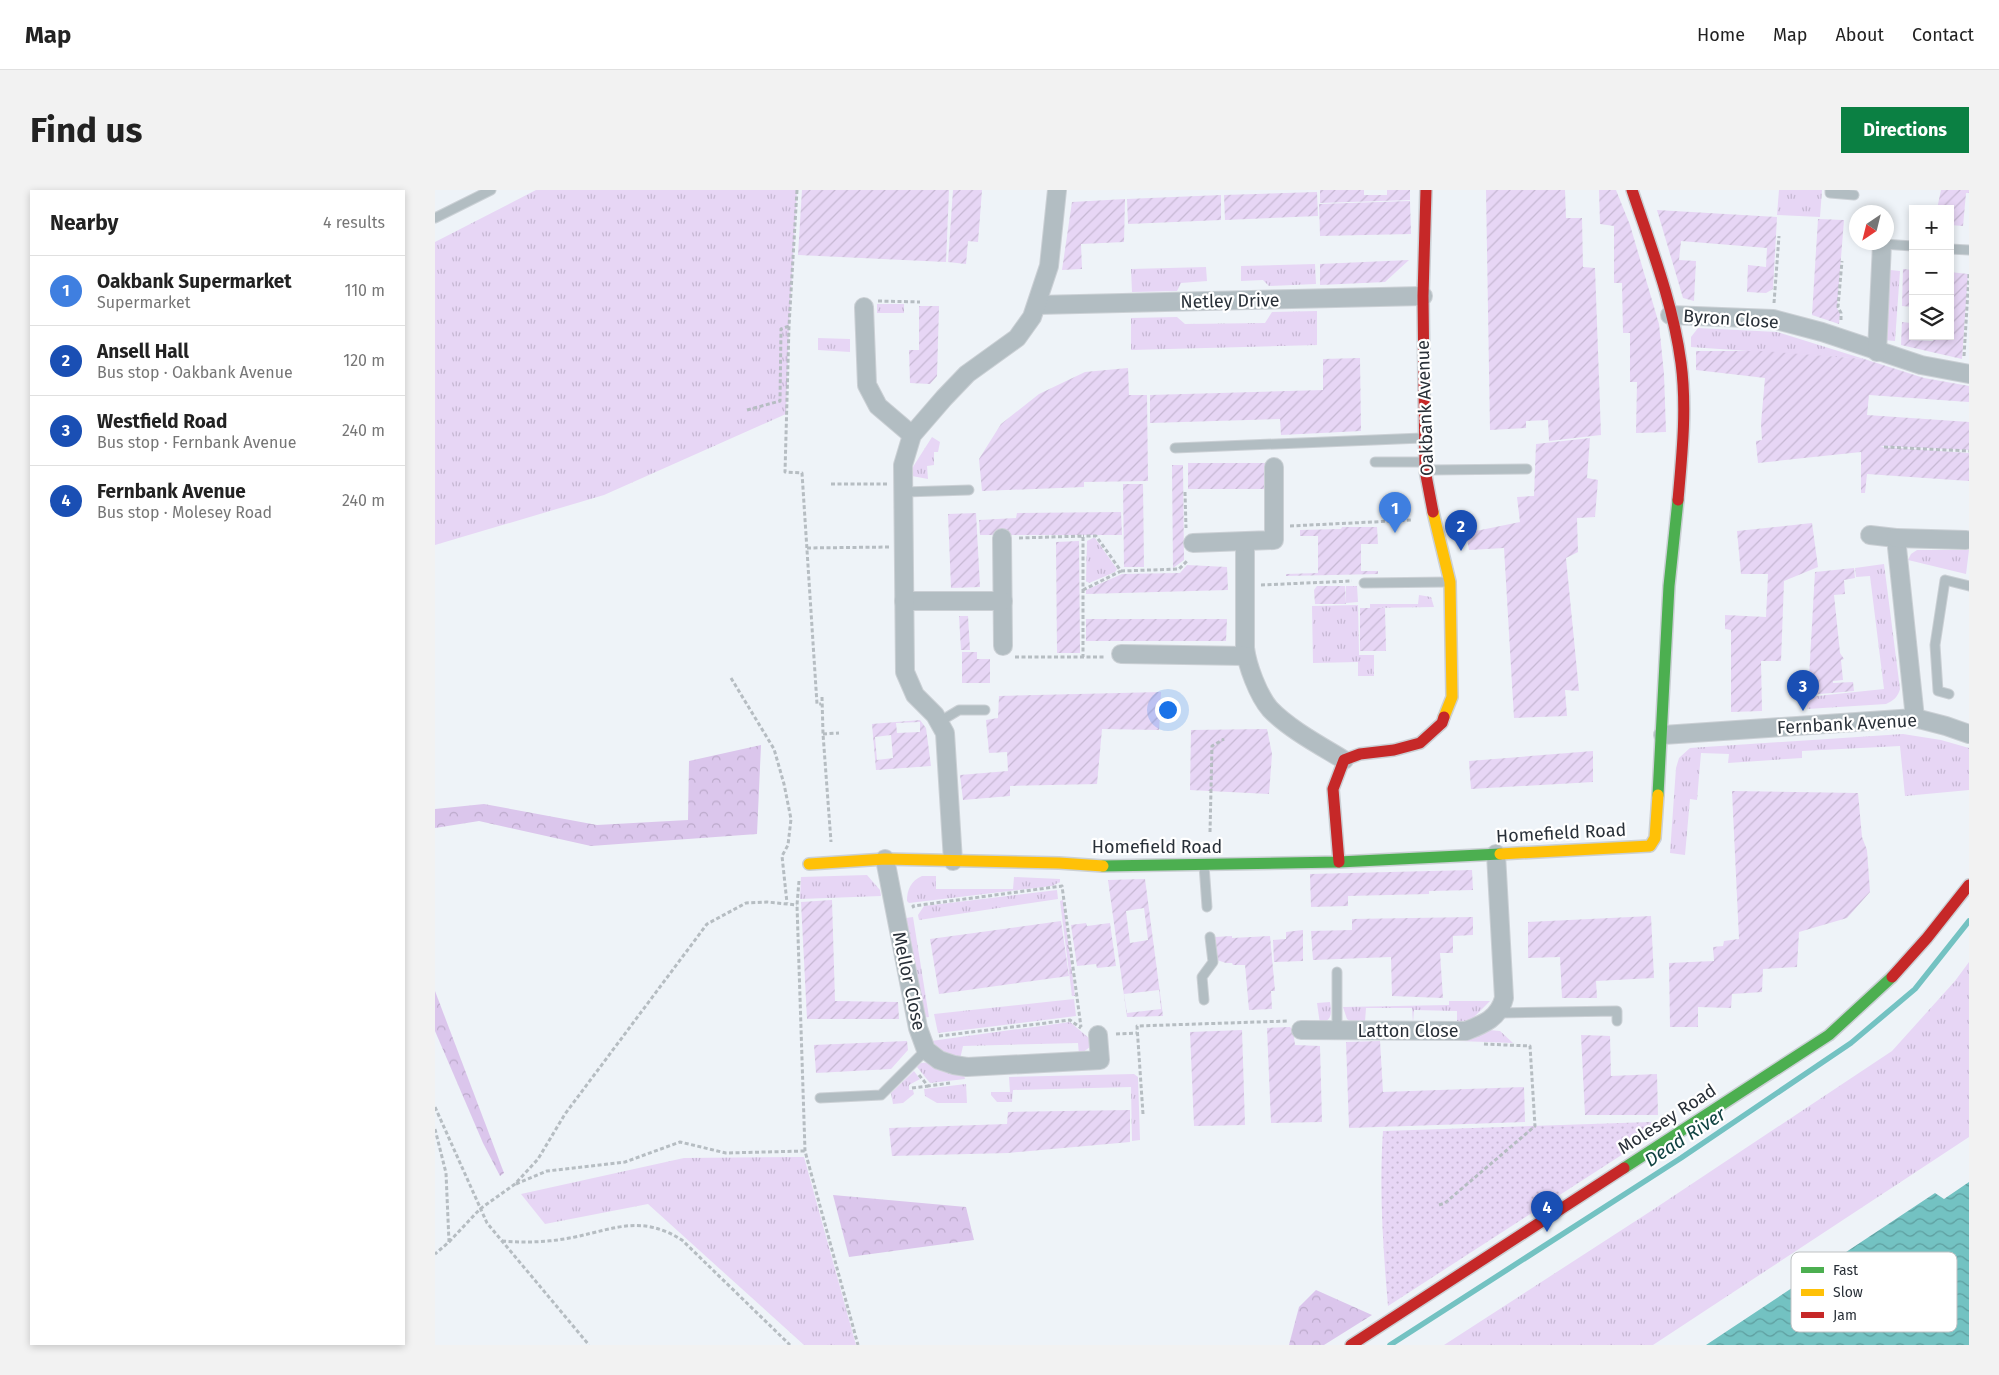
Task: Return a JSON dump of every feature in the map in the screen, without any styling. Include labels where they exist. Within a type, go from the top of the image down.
[{"type":"street","points":[[953,861],[945,733],[935,715],[915,695],[905,672],[903,465],[912,435],[944,398],[967,374],[1017,338],[1033,317],[1049,266],[1057,190]]},
{"type":"street","name":"Oakbank Avenue","points":[[1345,760],[1360,754],[1394,750],[1420,743],[1442,723],[1452,697],[1450,582],[1434,520],[1425,466],[1423,296],[1426,190]]},
{"type":"street","name":"Homefield Road","points":[[809,864],[885,859],[1059,863],[1110,867],[1204,865],[1339,862],[1649,846],[1655,838],[1663,735],[1669,585],[1684,437],[1681,365],[1666,291],[1632,190]]},
{"type":"street","points":[[1877,352],[1882,250]]},
{"type":"street","name":"Netley Drive","points":[[1037,305],[1423,296]]},
{"type":"street","points":[[864,307],[867,385],[878,406],[912,435]]},
{"type":"street","name":"Byron Close","points":[[1670,315],[1773,319],[1840,338],[1877,352],[1966,374]]},
{"type":"street","points":[[1190,543],[1274,540],[1274,467]]},
{"type":"street","points":[[1870,535],[1967,541]]},
{"type":"street","points":[[1002,538],[1003,646]]},
{"type":"street","points":[[1896,538],[1915,718]]},
{"type":"street","points":[[1245,542],[1246,656],[1255,681],[1270,708],[1302,734],[1345,760],[1333,789],[1339,862]]},
{"type":"street","points":[[905,601],[1003,601]]},
{"type":"street","points":[[1121,654],[1246,656]]},
{"type":"street","name":"Fernbank Avenue","points":[[1663,735],[1915,718],[1969,734]]},
{"type":"street","points":[[1496,854],[1504,998],[1498,1013]]},
{"type":"street","name":"Mellor Close","points":[[885,859],[917,1028],[923,1044],[939,1060],[967,1067],[1100,1060],[1098,1035]]},
{"type":"street","name":"Molesey Road","points":[[1351,1345],[1829,1034],[1886,983],[1927,938],[1969,885]]},
{"type":"street","name":"Latton Close","points":[[1301,1030],[1466,1031],[1482,1025],[1498,1013]]},
{"type":"lane","points":[[435,218],[491,190]]},
{"type":"lane","points":[[1830,190],[1830,193],[1854,195]]},
{"type":"lane","points":[[1894,245],[1909,246]]},
{"type":"lane","points":[[1954,249],[1969,250]]},
{"type":"lane","points":[[1175,448],[1425,438]]},
{"type":"lane","points":[[1375,462],[1425,466],[1527,469]]},
{"type":"lane","points":[[903,488],[969,490]]},
{"type":"lane","points":[[1949,694],[1938,691],[1935,645],[1945,580],[1969,586]]},
{"type":"lane","points":[[1364,584],[1450,582]]},
{"type":"lane","points":[[939,722],[959,710],[985,710]]},
{"type":"lane","points":[[1204,865],[1207,907]]},
{"type":"lane","points":[[1204,1000],[1202,977],[1213,962],[1210,937]]},
{"type":"lane","points":[[1337,972],[1337,1031]]},
{"type":"lane","points":[[1498,1013],[1617,1010],[1617,1021]]},
{"type":"lane","points":[[820,1098],[881,1095],[923,1044]]},
{"type":"path","points":[[797,190],[789,326],[785,472],[802,472],[817,704],[821,704]]},
{"type":"path","points":[[1773,319],[1779,236]]},
{"type":"path","points":[[1840,338],[1841,313],[1838,307],[1842,261]]},
{"type":"path","points":[[1966,374],[1969,274]]},
{"type":"path","points":[[864,307],[864,301],[920,302]]},
{"type":"path","points":[[747,410],[780,401],[781,329],[789,326]]},
{"type":"path","points":[[1884,447],[1969,452]]},
{"type":"path","points":[[831,484],[903,488]]},
{"type":"path","points":[[1083,590],[1121,571],[1179,570],[1187,561],[1190,543],[1185,492]]},
{"type":"path","points":[[1274,527],[1434,520]]},
{"type":"path","points":[[1083,536],[1083,656]]},
{"type":"path","points":[[1002,538],[1096,536],[1121,571]]},
{"type":"path","points":[[807,548],[904,547]]},
{"type":"path","points":[[1245,585],[1360,580],[1360,584],[1364,584]]},
{"type":"path","points":[[1003,646],[1004,657],[1121,657],[1121,654]]},
{"type":"path","points":[[731,678],[774,749],[784,784],[791,819],[788,845],[782,856],[787,903]]},
{"type":"path","points":[[822,697],[833,863]]},
{"type":"path","points":[[823,734],[839,732]]},
{"type":"path","points":[[1210,832],[1212,746],[1224,739]]},
{"type":"path","points":[[915,915],[913,906],[1063,886],[1081,1028]]},
{"type":"path","points":[[435,1254],[480,1209],[515,1184],[538,1159],[565,1114],[707,924],[746,902],[797,905]]},
{"type":"path","points":[[923,1044],[1070,1020],[1091,1035],[1137,1033]]},
{"type":"path","points":[[1143,1114],[1137,1026],[1296,1021],[1297,1030],[1301,1030]]},
{"type":"path","points":[[1439,1205],[1445,1203],[1535,1126],[1530,1046],[1474,1043]]},
{"type":"path","points":[[912,1088],[929,1086]]},
{"type":"path","points":[[435,1107],[487,1223],[589,1345]]},
{"type":"path","points":[[435,1129],[446,1173],[449,1242]]},
{"type":"path","points":[[515,1184],[547,1171],[625,1162],[680,1142],[727,1153],[805,1151]]},
{"type":"path","points":[[502,1241],[535,1243],[575,1237],[621,1226],[643,1225],[660,1229],[682,1240],[790,1345]]},
{"type":"green space","points":[[536,190],[797,190],[786,414],[604,495],[435,545],[435,242]]},
{"type":"green space","points":[[802,190],[949,190],[946,262],[798,255]]},
{"type":"green space","points":[[953,190],[982,190],[978,242],[968,241],[966,264],[948,262]]},
{"type":"green space","points":[[1320,190],[1364,190],[1364,195],[1387,195],[1387,190],[1410,190],[1410,200],[1320,203]]},
{"type":"green space","points":[[1486,190],[1565,190],[1566,218],[1582,218],[1583,267],[1595,268],[1601,435],[1549,441],[1548,420],[1526,421],[1526,428],[1490,430]]},
{"type":"green space","points":[[1599,190],[1616,190],[1630,225],[1659,324],[1664,374],[1666,432],[1636,433],[1637,382],[1630,382],[1630,333],[1623,333],[1622,283],[1614,283],[1614,226],[1600,224]]},
{"type":"green space","points":[[1779,190],[1822,190],[1820,217],[1777,215]]},
{"type":"green space","points":[[1941,190],[1969,190],[1969,193],[1966,193],[1963,226],[1954,225],[1954,205],[1938,205]]},
{"type":"green space","points":[[1317,192],[1318,216],[1225,220],[1224,195]]},
{"type":"green space","points":[[1221,195],[1221,220],[1128,224],[1127,199]]},
{"type":"green space","points":[[1125,199],[1124,242],[1081,244],[1082,269],[1062,270],[1072,202]]},
{"type":"green space","points":[[1410,201],[1411,234],[1320,236],[1319,204]]},
{"type":"green space","points":[[1657,210],[1777,217],[1773,289],[1766,293],[1747,292],[1748,265],[1766,267],[1767,248],[1681,241],[1679,260],[1696,261],[1694,301],[1683,298]]},
{"type":"green space","points":[[1818,219],[1844,220],[1837,308],[1840,314],[1839,324],[1812,315]]},
{"type":"green space","points":[[1409,260],[1385,282],[1320,285],[1320,264]]},
{"type":"green space","points":[[1315,264],[1316,284],[1269,286],[1263,280],[1241,281],[1241,266]]},
{"type":"green space","points":[[1206,267],[1207,281],[1181,283],[1177,291],[1132,292],[1131,269]]},
{"type":"green space","points":[[1903,269],[1909,270],[1909,307],[1902,306]]},
{"type":"green space","points":[[1890,270],[1900,271],[1895,341],[1884,340]]},
{"type":"green space","points":[[1954,272],[1968,274],[1962,359],[1901,345],[1902,322],[1909,323],[1909,340],[1954,340]]},
{"type":"green space","points":[[877,304],[904,304],[904,313],[877,313]]},
{"type":"green space","points":[[919,306],[939,306],[937,376],[930,384],[910,383],[909,350],[919,350]]},
{"type":"green space","points":[[1317,311],[1317,345],[1131,350],[1131,318],[1177,317],[1185,324],[1265,323],[1272,312]]},
{"type":"green space","points":[[1698,328],[1777,332],[1864,359],[1691,347],[1691,337]]},
{"type":"green space","points":[[818,338],[850,339],[850,352],[818,350]]},
{"type":"green space","points":[[1696,351],[1763,351],[1864,359],[1924,378],[1969,386],[1969,402],[1869,395],[1867,415],[1969,422],[1969,450],[1880,447],[1969,453],[1969,481],[1867,474],[1865,493],[1861,493],[1861,452],[1758,463],[1756,441],[1762,440],[1761,424],[1765,378],[1696,370]]},
{"type":"green space","points":[[1360,358],[1361,431],[1281,435],[1280,419],[1150,423],[1150,395],[1323,390],[1323,359]]},
{"type":"green space","points":[[1128,368],[1129,395],[1147,395],[1148,481],[1084,482],[1084,487],[982,491],[979,459],[1001,424],[1039,394],[1085,372]]},
{"type":"green space","points":[[932,437],[940,442],[938,452],[934,452],[934,465],[927,466],[928,479],[912,476],[911,470]]},
{"type":"green space","points":[[1590,438],[1587,478],[1598,480],[1595,517],[1577,518],[1578,552],[1566,558],[1579,691],[1565,690],[1567,716],[1514,718],[1504,548],[1469,550],[1466,533],[1520,522],[1517,497],[1534,496],[1536,444]]},
{"type":"green space","points":[[1188,463],[1265,463],[1265,489],[1188,489]]},
{"type":"green space","points":[[1172,465],[1183,465],[1184,560],[1173,568]]},
{"type":"green space","points":[[1123,484],[1143,484],[1144,567],[1124,567]]},
{"type":"green space","points":[[1121,512],[1122,535],[980,535],[979,520],[1016,518],[1017,513]]},
{"type":"green space","points":[[976,513],[980,587],[951,588],[948,514]]},
{"type":"green space","points":[[1812,523],[1818,567],[1784,581],[1781,661],[1761,661],[1762,711],[1731,712],[1731,630],[1725,629],[1725,615],[1766,617],[1768,574],[1741,574],[1737,531]]},
{"type":"green space","points":[[1342,527],[1377,527],[1378,544],[1361,544],[1361,571],[1378,571],[1378,574],[1286,576],[1286,574],[1318,573],[1318,536],[1300,536],[1300,530],[1341,529]]},
{"type":"green space","points":[[1095,538],[1117,569],[1115,572],[1089,583],[1086,581],[1087,541]]},
{"type":"green space","points":[[1079,541],[1080,653],[1057,653],[1056,542]]},
{"type":"green space","points":[[1917,550],[1969,550],[1966,574],[1908,560],[1911,554]]},
{"type":"green space","points":[[1884,564],[1900,689],[1898,694],[1886,704],[1807,709],[1808,697],[1884,689],[1870,576],[1856,577],[1855,568]]},
{"type":"green space","points":[[1187,565],[1227,567],[1228,590],[1086,594],[1086,590],[1122,574],[1180,573]]},
{"type":"green space","points":[[1854,568],[1855,578],[1844,580],[1845,594],[1834,595],[1840,653],[1844,659],[1841,660],[1843,680],[1833,681],[1833,683],[1853,682],[1854,691],[1808,695],[1815,572]]},
{"type":"green space","points":[[1317,586],[1345,586],[1346,604],[1315,604],[1314,590]]},
{"type":"green space","points":[[1346,586],[1357,586],[1358,602],[1346,603]]},
{"type":"green space","points":[[1419,595],[1431,597],[1434,607],[1370,608],[1370,604],[1418,604]]},
{"type":"green space","points":[[1358,605],[1359,655],[1374,655],[1374,676],[1358,676],[1358,662],[1313,663],[1312,606]]},
{"type":"green space","points":[[1360,608],[1385,608],[1386,651],[1360,651]]},
{"type":"green space","points":[[959,616],[968,616],[970,650],[961,650]]},
{"type":"green space","points":[[1086,619],[1227,619],[1226,641],[1086,641]]},
{"type":"green space","points":[[962,652],[977,652],[977,659],[990,659],[990,683],[962,683]]},
{"type":"green space","points":[[1161,692],[1159,730],[1102,729],[1097,784],[1010,786],[1010,796],[963,800],[960,775],[1008,771],[1007,752],[989,753],[986,720],[998,718],[999,696]]},
{"type":"green space","points":[[920,720],[926,728],[931,766],[876,770],[872,724]],"holes":[[[920,722],[920,732],[897,733],[896,723]],[[891,735],[893,758],[877,760],[875,737]]]},
{"type":"green space","points":[[1267,729],[1272,754],[1269,794],[1190,790],[1191,730]]},
{"type":"green space","points":[[1903,734],[1941,740],[1969,748],[1969,790],[1905,796],[1900,746],[1802,751],[1802,758],[1728,763],[1729,754],[1701,753],[1697,800],[1690,799],[1685,855],[1670,853],[1676,768],[1679,758],[1690,748]]},
{"type":"green space","points":[[761,745],[757,834],[591,846],[479,821],[435,828],[435,809],[484,804],[597,825],[688,820],[689,761]]},
{"type":"green space","points":[[1593,751],[1593,782],[1471,789],[1469,761]]},
{"type":"green space","points":[[1732,791],[1858,793],[1862,837],[1867,850],[1870,892],[1847,918],[1799,932],[1797,967],[1763,969],[1762,992],[1732,994],[1731,1008],[1698,1007],[1698,1027],[1670,1027],[1669,963],[1714,961],[1713,947],[1723,946],[1724,941],[1739,939]]},
{"type":"green space","points":[[1472,870],[1473,890],[1429,891],[1429,894],[1348,896],[1348,906],[1311,907],[1310,874]]},
{"type":"green space","points":[[867,875],[880,890],[881,896],[800,899],[801,877]]},
{"type":"green space","points":[[922,876],[936,876],[936,889],[1013,889],[1014,877],[1060,879],[1060,882],[1052,886],[909,903],[907,897],[910,886]]},
{"type":"green space","points":[[1145,879],[1163,1016],[1127,1017],[1108,880]],"holes":[[[1144,908],[1148,940],[1130,943],[1126,911]],[[1159,990],[1161,1009],[1127,1013],[1124,994]]]},
{"type":"green space","points":[[1057,890],[1058,899],[919,920],[918,915],[924,906]]},
{"type":"green space","points":[[832,900],[835,1001],[898,1002],[899,1019],[807,1019],[801,902]]},
{"type":"green space","points":[[1063,900],[1075,996],[1072,996],[1060,901]]},
{"type":"green space","points":[[1651,916],[1654,978],[1596,981],[1597,998],[1562,998],[1560,957],[1528,958],[1528,922]]},
{"type":"green space","points":[[913,917],[929,1017],[922,1018],[906,918]]},
{"type":"green space","points":[[1473,917],[1473,935],[1453,936],[1453,953],[1440,953],[1443,998],[1392,996],[1391,957],[1313,960],[1311,931],[1352,930],[1352,919]]},
{"type":"green space","points":[[1061,921],[1069,976],[939,994],[930,939]]},
{"type":"green space","points":[[1086,923],[1087,926],[1110,923],[1116,966],[1097,968],[1096,964],[1077,966],[1071,925]]},
{"type":"green space","points":[[1303,930],[1303,961],[1274,962],[1273,940],[1286,939],[1286,932]]},
{"type":"green space","points":[[1232,936],[1232,938],[1270,936],[1275,991],[1271,991],[1272,1009],[1249,1010],[1245,965],[1233,965],[1232,963],[1217,960],[1215,937]]},
{"type":"green space","points":[[1969,962],[1969,1137],[1794,1252],[1791,1252],[1791,1254],[1653,1345],[1444,1345],[1651,1211],[1892,1051],[1955,981]]},
{"type":"green space","points":[[435,991],[504,1173],[500,1176],[483,1143],[435,1031]]},
{"type":"green space","points":[[1074,999],[1076,1016],[938,1033],[934,1014]]},
{"type":"green space","points":[[1449,1001],[1490,1001],[1469,1022],[1457,1025],[1457,1011],[1414,1010],[1413,1023],[1412,1008],[1366,1008],[1365,1022],[1353,1023],[1347,1019],[1343,1007],[1449,1005]]},
{"type":"green space","points":[[1330,1002],[1330,1016],[1327,1021],[1320,1024],[1317,1003]]},
{"type":"green space","points":[[1070,1022],[1090,1039],[1090,1047],[1079,1055],[1078,1043],[963,1046],[960,1059],[944,1053],[931,1041]]},
{"type":"green space","points":[[1290,1027],[1293,1030],[1295,1045],[1320,1046],[1322,1122],[1271,1123],[1267,1028]]},
{"type":"green space","points":[[1242,1030],[1245,1125],[1194,1126],[1190,1032]]},
{"type":"green space","points":[[1489,1030],[1500,1031],[1513,1043],[1459,1041],[1474,1037]]},
{"type":"green space","points":[[1581,1035],[1610,1036],[1611,1076],[1657,1074],[1658,1115],[1585,1115]]},
{"type":"green space","points":[[907,1041],[908,1050],[891,1069],[816,1073],[814,1045]]},
{"type":"green space","points":[[1380,1041],[1383,1092],[1524,1087],[1525,1122],[1349,1128],[1346,1042]]},
{"type":"green space","points":[[931,1062],[964,1075],[965,1079],[930,1083],[917,1067],[921,1063]]},
{"type":"green space","points":[[914,1071],[920,1079],[909,1085],[909,1090],[913,1090],[914,1094],[903,1103],[893,1104],[891,1093]]},
{"type":"green space","points":[[1134,1074],[1138,1077],[1140,1140],[1132,1141],[1131,1087],[1013,1090],[1012,1102],[997,1102],[991,1095],[991,1092],[1010,1092],[1009,1077]]},
{"type":"green space","points":[[966,1084],[967,1103],[937,1103],[925,1096],[924,1089]]},
{"type":"green space","points":[[1130,1110],[1130,1142],[1008,1153],[892,1156],[889,1128],[1007,1124],[1008,1112]]},
{"type":"green space","points":[[1651,1122],[1651,1136],[1388,1306],[1382,1218],[1383,1131]]},
{"type":"green space","points":[[804,1157],[856,1345],[804,1345],[648,1204],[545,1224],[521,1194],[684,1158]]},
{"type":"green space","points":[[833,1195],[966,1207],[974,1240],[849,1257]]},
{"type":"green space","points":[[1316,1290],[1372,1315],[1324,1345],[1289,1345],[1299,1307]]},
{"type":"water","points":[[1969,1182],[1969,1345],[1706,1345],[1791,1289],[1791,1332],[1957,1332],[1957,1252],[1846,1252],[1935,1193],[1944,1199]]},
{"type":"waterway","name":"Dead River","points":[[1390,1345],[1681,1158],[1851,1043],[1915,989],[1969,921]]},
{"type":"traffic: fast","points":[[1658,795],[1669,586],[1678,500]]},
{"type":"traffic: fast","points":[[1103,866],[1339,862],[1500,854]]},
{"type":"traffic: fast","points":[[1624,1168],[1829,1035],[1892,977]]},
{"type":"traffic: slow","points":[[1433,512],[1450,582],[1452,697],[1444,717]]},
{"type":"traffic: slow","points":[[1500,854],[1650,846],[1655,838],[1658,795]]},
{"type":"traffic: slow","points":[[809,864],[885,859],[1059,863],[1103,866]]},
{"type":"traffic: jam","points":[[1426,190],[1423,296],[1425,470],[1433,512]]},
{"type":"traffic: jam","points":[[1632,190],[1667,297],[1681,363],[1684,414],[1678,500]]},
{"type":"traffic: jam","points":[[1339,862],[1333,789],[1344,760],[1360,754],[1394,750],[1420,743],[1442,723],[1444,717]]},
{"type":"traffic: jam","points":[[1892,977],[1927,938],[1969,885]]},
{"type":"traffic: jam","points":[[1351,1345],[1624,1168]]},
{"type":"place","name":"Oakbank Supermarket","points":[[1395,533]]},
{"type":"place","name":"Ansell Hall","points":[[1461,551]]},
{"type":"place","name":"Westfield Road","points":[[1803,711]]},
{"type":"place","name":"Fernbank Avenue","points":[[1547,1232]]}]
